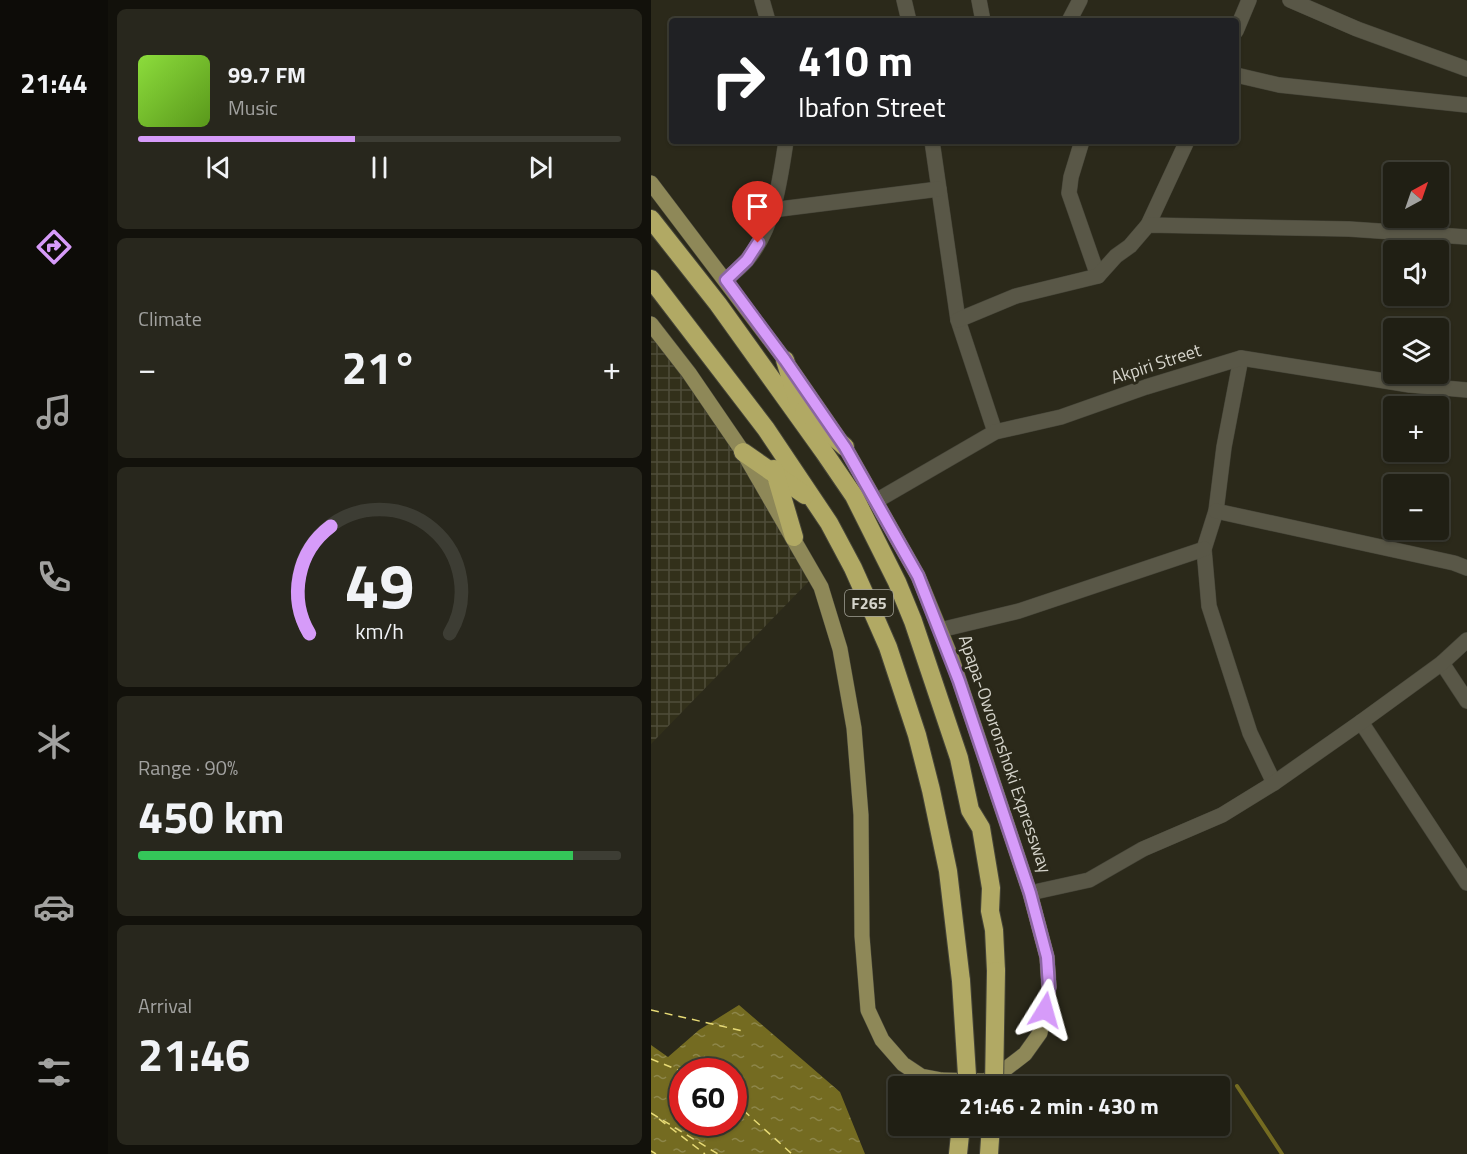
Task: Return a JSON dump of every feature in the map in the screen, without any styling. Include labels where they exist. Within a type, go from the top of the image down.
[{"type":"highway","name":"F265","points":[[651,219],[769,373],[854,496],[897,582],[942,704],[959,758],[970,810],[981,828],[991,888],[990,911],[994,930],[996,971],[994,1076]]},
{"type":"highway","name":"F265","points":[[651,279],[766,429],[829,523],[853,568],[888,647],[917,735],[948,871],[961,981],[967,1076]]},
{"type":"highway","points":[[785,360],[798,405],[824,452]]},
{"type":"highway","points":[[769,373],[798,405],[845,447]]},
{"type":"highway","points":[[766,429],[775,474],[794,537]]},
{"type":"highway","points":[[743,452],[805,494],[829,523]]},
{"type":"highway","points":[[958,1154],[960,1136]]},
{"type":"highway","points":[[989,1154],[990,1136]]},
{"type":"main road","name":"Apapa-Oworonshoki Expressway","points":[[651,183],[785,360],[845,447],[918,576],[940,630],[1030,893],[1047,957],[1049,987],[1040,1033],[1025,1054],[999,1074],[985,1081],[942,1080],[921,1076],[903,1064],[882,1040],[868,1010],[862,936],[861,815],[855,728],[840,648],[821,587],[743,452],[689,373],[651,324]]},
{"type":"street","points":[[762,0],[767,18]]},
{"type":"street","points":[[904,0],[908,18]]},
{"type":"street","points":[[979,0],[982,18]]},
{"type":"street","points":[[1071,18],[1080,0]]},
{"type":"street","points":[[1239,24],[1249,0]]},
{"type":"street","points":[[1290,0],[1357,29],[1467,69]]},
{"type":"street","points":[[1239,76],[1279,85],[1467,105]]},
{"type":"street","points":[[726,280],[747,260],[758,243],[777,198],[786,144]]},
{"type":"street","points":[[932,144],[958,320],[995,432]]},
{"type":"street","points":[[1080,144],[1069,193],[1098,276]]},
{"type":"street","points":[[958,320],[1016,296],[1098,276],[1116,256],[1130,246],[1148,225],[1186,144]]},
{"type":"street","points":[[772,210],[939,189]]},
{"type":"street","points":[[1148,225],[1349,229],[1467,237]]},
{"type":"street","points":[[1241,358],[1224,447],[1216,511],[1204,549],[1209,606],[1250,733],[1274,783]]},
{"type":"street","name":"Akpiri Street","points":[[876,501],[995,432],[1061,417],[1146,387],[1241,358],[1410,385],[1467,390]]},
{"type":"street","points":[[1216,511],[1454,563],[1467,568]]},
{"type":"street","points":[[940,630],[1020,612],[1204,549]]},
{"type":"street","points":[[1030,893],[1089,880],[1143,849],[1222,815],[1274,783],[1361,722],[1442,663],[1467,640]]},
{"type":"street","points":[[1442,663],[1467,701]]},
{"type":"street","points":[[1361,722],[1467,883]]},
{"type":"shaded area","points":[[651,322],[713,407],[812,578],[651,744]]},
{"type":"water","points":[[739,1005],[840,1092],[865,1154],[651,1154],[651,1045],[668,1057],[699,1030]]},
{"type":"waterway","points":[[1237,1086],[1282,1154]]},
{"type":"ferry route","points":[[651,1010],[743,1031]]},
{"type":"ferry route","points":[[651,1059],[669,1066]]},
{"type":"ferry route","points":[[651,1113],[718,1154]]},
{"type":"ferry route","points":[[747,1114],[792,1154]]},
{"type":"ferry route","points":[[659,1119],[705,1154]]},
{"type":"ferry route","points":[[651,1151],[656,1154]]},
{"type":"route","points":[[758,243],[747,260],[726,280],[845,447],[918,576],[952,659],[1030,893],[1047,957],[1049,987],[1045,1010]]}]
